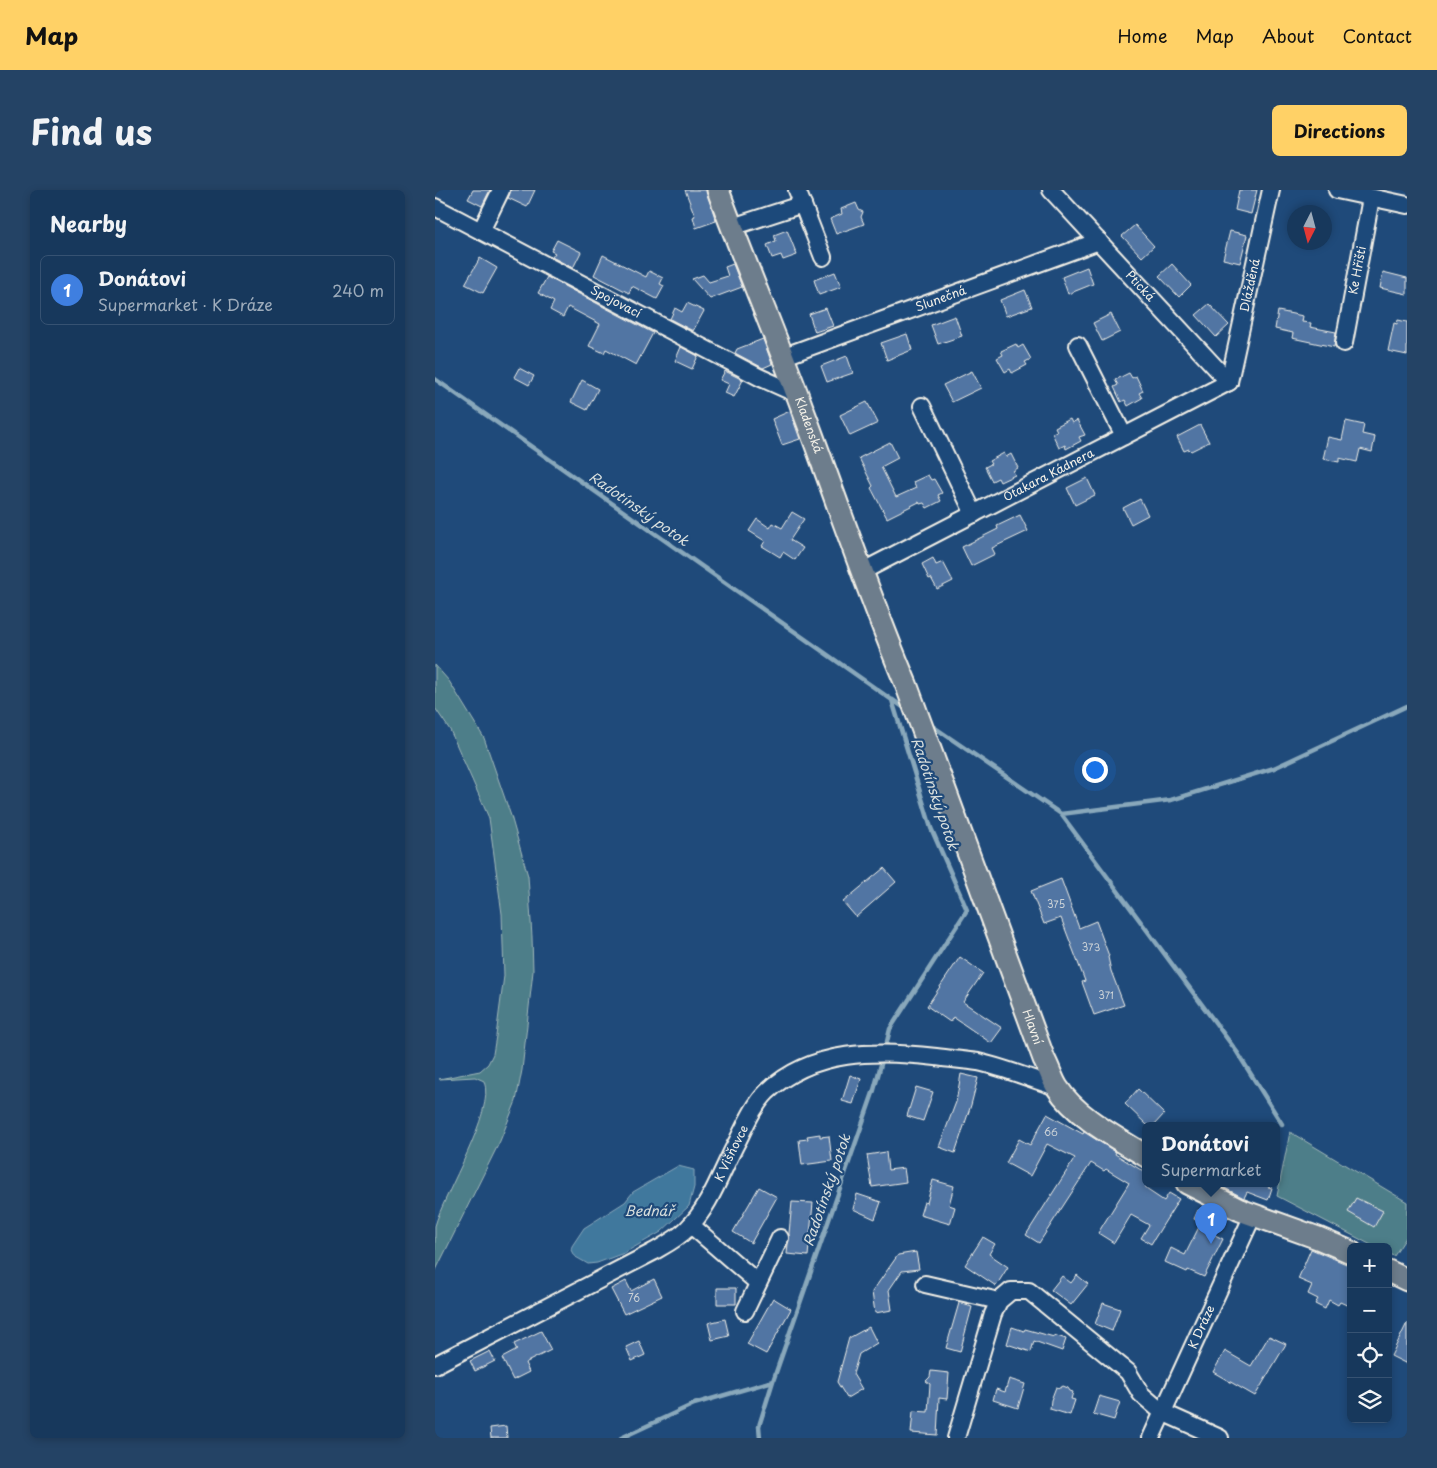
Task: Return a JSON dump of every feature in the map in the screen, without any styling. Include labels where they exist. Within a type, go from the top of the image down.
[{"type":"main road","name":"Kladenská","points":[[719,190],[797,394],[882,626]]},
{"type":"main road","name":"Hlavní","points":[[882,626],[906,684],[972,860],[1044,1059],[1057,1087],[1086,1116],[1142,1153]]},
{"type":"main road","points":[[1194,1187],[1223,1203],[1347,1250]]},
{"type":"main road","points":[[1392,1273],[1407,1280]]},
{"type":"street","points":[[481,231],[501,190]]},
{"type":"street","name":"Ptická","points":[[1051,190],[1229,382]]},
{"type":"street","name":"Dlážděná","points":[[1229,382],[1271,190]]},
{"type":"street","points":[[1337,190],[1407,205]]},
{"type":"street","points":[[732,228],[800,197],[823,257]]},
{"type":"street","name":"Ke Hřišti","points":[[1344,343],[1371,198]]},
{"type":"street","name":"Spojovací","points":[[435,207],[759,377],[797,394]]},
{"type":"street","name":"Slunečná","points":[[782,357],[1099,241]]},
{"type":"street","points":[[1078,345],[1124,436]]},
{"type":"street","name":"Otakara Kádnera","points":[[863,571],[1229,382]]},
{"type":"street","points":[[922,406],[974,514]]},
{"type":"street","name":"K Višňovce","points":[[435,1364],[671,1242],[691,1225],[705,1206],[736,1143],[762,1097],[785,1078],[816,1062],[864,1054],[923,1055],[977,1062],[1057,1087]]},
{"type":"street","name":"K Dráze","points":[[1151,1438],[1253,1215]]},
{"type":"street","points":[[691,1225],[758,1283]]},
{"type":"street","points":[[745,1312],[780,1238]]},
{"type":"street","points":[[925,1284],[999,1302]]},
{"type":"street","points":[[956,1438],[993,1314],[999,1302],[1011,1291],[1029,1291],[1128,1372],[1141,1394],[1162,1412],[1220,1438]]},
{"type":"green space","points":[[435,665],[449,681],[484,738],[511,816],[528,876],[533,971],[522,1070],[516,1101],[500,1141],[435,1272],[435,1226],[476,1131],[483,1112],[486,1094],[484,1081],[475,1077],[439,1079],[480,1071],[488,1064],[493,1054],[504,976],[502,914],[489,818],[450,730],[435,708]]},
{"type":"green space","points":[[1290,1132],[1407,1202],[1407,1236],[1394,1256],[1392,1255],[1392,1243],[1367,1243],[1277,1196]]},
{"type":"water","name":"Bednář","points":[[678,1166],[694,1170],[694,1187],[689,1206],[661,1232],[624,1253],[597,1263],[588,1264],[574,1256],[571,1250],[572,1246],[584,1228],[625,1202],[633,1192]]},
{"type":"building","points":[[473,190],[490,190],[482,206],[468,199]]},
{"type":"building","points":[[511,190],[535,190],[527,207],[508,198]]},
{"type":"building","points":[[685,190],[706,190],[716,221],[696,228],[693,217],[695,216]]},
{"type":"building","points":[[1239,190],[1257,190],[1251,214],[1235,210]]},
{"type":"building","points":[[856,203],[859,210],[863,212],[861,217],[864,224],[836,234],[830,219],[842,214],[841,209]]},
{"type":"building","points":[[1135,225],[1154,246],[1142,257],[1122,236]]},
{"type":"building","points":[[787,230],[797,255],[783,260],[781,255],[772,258],[767,245],[776,241],[774,235]]},
{"type":"building","points":[[1230,231],[1247,235],[1240,263],[1223,259]]},
{"type":"building","points":[[557,240],[581,252],[573,268],[552,257],[555,253],[551,251]]},
{"type":"building","points":[[603,255],[646,277],[649,271],[663,278],[660,284],[664,286],[657,299],[632,286],[629,293],[594,275]]},
{"type":"building","points":[[480,258],[497,268],[483,293],[465,284]]},
{"type":"building","points":[[733,264],[742,287],[710,299],[692,279],[703,275],[709,282],[728,276],[725,267]]},
{"type":"building","points":[[1172,264],[1191,285],[1179,297],[1159,276]]},
{"type":"building","points":[[1087,267],[1093,284],[1068,294],[1062,277]]},
{"type":"building","points":[[835,272],[841,287],[819,295],[814,280]]},
{"type":"building","points":[[1383,272],[1407,278],[1407,294],[1380,288]]},
{"type":"building","points":[[547,277],[653,333],[636,365],[606,349],[604,353],[589,346],[600,324],[568,307],[563,317],[550,310],[554,302],[538,293]]},
{"type":"building","points":[[1025,290],[1032,307],[1006,316],[1000,300]]},
{"type":"building","points":[[687,303],[704,311],[693,331],[670,319],[675,308],[682,312]]},
{"type":"building","points":[[1209,304],[1229,325],[1216,337],[1196,315]]},
{"type":"building","points":[[826,308],[833,326],[815,332],[809,314]]},
{"type":"building","points":[[1278,311],[1303,316],[1302,322],[1311,323],[1310,327],[1336,332],[1334,347],[1292,338],[1293,333],[1275,329]]},
{"type":"building","points":[[1111,314],[1120,332],[1102,341],[1093,323]]},
{"type":"building","points":[[955,316],[962,336],[938,344],[931,325]]},
{"type":"building","points":[[1398,320],[1407,322],[1407,355],[1388,351],[1394,323],[1397,324]]},
{"type":"building","points":[[907,334],[912,350],[887,360],[881,343]]},
{"type":"building","points":[[763,339],[772,364],[763,368],[735,353],[737,349]]},
{"type":"building","points":[[1016,344],[1018,348],[1023,345],[1031,359],[1025,362],[1027,365],[1012,373],[1010,369],[1005,372],[997,358],[1003,355],[1001,351]]},
{"type":"building","points":[[681,347],[698,356],[692,369],[675,361]]},
{"type":"building","points":[[847,356],[853,373],[827,382],[821,366]]},
{"type":"building","points":[[519,368],[534,376],[529,385],[514,377]]},
{"type":"building","points":[[725,371],[743,380],[734,397],[725,393],[729,384],[720,380]]},
{"type":"building","points":[[972,371],[981,388],[952,402],[943,385]]},
{"type":"building","points":[[1129,373],[1132,378],[1136,376],[1143,391],[1139,393],[1142,398],[1128,406],[1125,400],[1121,402],[1114,387],[1118,385],[1115,380]]},
{"type":"building","points":[[582,380],[598,389],[587,410],[571,402]]},
{"type":"building","points":[[867,402],[878,423],[850,436],[840,415]]},
{"type":"building","points":[[790,411],[800,439],[782,445],[772,419]]},
{"type":"building","points":[[1070,419],[1072,423],[1077,420],[1085,435],[1079,437],[1081,441],[1066,449],[1065,445],[1059,448],[1052,433],[1057,431],[1055,427]]},
{"type":"building","points":[[1346,421],[1364,425],[1362,434],[1375,437],[1372,452],[1360,449],[1357,462],[1339,458],[1339,462],[1323,459],[1328,437],[1342,440]]},
{"type":"building","points":[[1200,425],[1209,442],[1191,451],[1189,449],[1184,451],[1177,437]]},
{"type":"building","points":[[890,442],[898,458],[881,467],[896,497],[916,488],[913,482],[928,475],[931,480],[934,479],[942,493],[938,495],[941,501],[927,508],[924,503],[920,504],[919,502],[887,518],[871,488],[873,486],[859,458]]},
{"type":"building","points":[[1004,453],[1006,457],[1011,454],[1018,468],[1013,471],[1015,475],[1000,482],[998,478],[992,481],[985,467],[991,464],[989,461]]},
{"type":"building","points":[[1087,478],[1095,495],[1075,505],[1067,488]]},
{"type":"building","points":[[1140,499],[1148,515],[1131,524],[1123,508]]},
{"type":"building","points":[[792,512],[804,519],[790,540],[803,548],[795,560],[783,552],[780,557],[762,546],[765,541],[749,531],[757,519],[770,528],[773,523],[782,528]]},
{"type":"building","points":[[1020,515],[1028,531],[992,548],[995,554],[971,566],[962,547],[998,529],[997,526]]},
{"type":"building","points":[[933,558],[936,565],[943,562],[953,581],[937,589],[931,578],[929,579],[922,564]]},
{"type":"building","points":[[884,868],[896,882],[856,917],[843,902]]},
{"type":"building","points":[[1061,879],[1079,928],[1096,921],[1109,956],[1111,971],[1124,1005],[1094,1015],[1082,982],[1085,981],[1061,918],[1044,924],[1031,891]]},
{"type":"building","points":[[960,957],[983,973],[963,1002],[1002,1028],[991,1043],[953,1017],[950,1022],[927,1006]]},
{"type":"building","points":[[961,1074],[978,1078],[955,1153],[939,1147],[956,1102]]},
{"type":"building","points":[[850,1075],[861,1079],[853,1104],[842,1101]]},
{"type":"building","points":[[916,1087],[933,1092],[923,1121],[907,1116]]},
{"type":"building","points":[[1138,1089],[1164,1114],[1157,1122],[1144,1122],[1125,1104]]},
{"type":"building","points":[[1047,1114],[1083,1134],[1084,1132],[1142,1171],[1142,1187],[1146,1187],[1146,1189],[1164,1201],[1169,1193],[1179,1199],[1151,1244],[1141,1238],[1149,1225],[1131,1215],[1114,1243],[1098,1233],[1129,1183],[1106,1169],[1104,1171],[1091,1163],[1039,1243],[1026,1235],[1075,1158],[1047,1144],[1030,1176],[1006,1163],[1019,1139],[1030,1145]]},
{"type":"building","points":[[820,1134],[820,1137],[829,1136],[832,1161],[802,1165],[799,1140],[808,1139],[807,1136]]},
{"type":"building","points":[[886,1152],[888,1170],[904,1168],[906,1182],[872,1187],[867,1155]]},
{"type":"building","points":[[933,1180],[954,1186],[949,1205],[955,1207],[950,1224],[920,1215],[924,1202],[927,1203]]},
{"type":"building","points":[[759,1187],[777,1197],[751,1243],[733,1232]]},
{"type":"building","points":[[1223,1187],[1272,1188],[1268,1200],[1247,1192],[1244,1198]]},
{"type":"building","points":[[857,1194],[881,1202],[875,1219],[853,1209]]},
{"type":"building","points":[[1356,1198],[1383,1211],[1374,1227],[1348,1212]]},
{"type":"building","points":[[792,1202],[813,1203],[808,1256],[787,1254]]},
{"type":"building","points":[[1198,1210],[1214,1218],[1209,1227],[1194,1219]]},
{"type":"building","points":[[1199,1227],[1223,1239],[1204,1277],[1165,1262],[1171,1248],[1185,1255]]},
{"type":"building","points":[[983,1237],[995,1244],[989,1254],[1008,1267],[996,1286],[965,1265]]},
{"type":"building","points":[[1311,1249],[1347,1264],[1347,1305],[1340,1302],[1338,1305],[1329,1300],[1325,1309],[1315,1304],[1318,1299],[1308,1294],[1312,1285],[1298,1279]]},
{"type":"building","points":[[916,1252],[919,1269],[902,1271],[889,1290],[892,1310],[875,1313],[872,1292],[898,1255]]},
{"type":"building","points":[[1077,1275],[1088,1284],[1071,1305],[1051,1290],[1062,1276],[1071,1283]]},
{"type":"building","points":[[654,1279],[662,1296],[624,1314],[611,1289],[626,1281],[631,1291]]},
{"type":"building","points":[[717,1288],[736,1288],[736,1304],[717,1304]]},
{"type":"building","points":[[773,1298],[791,1309],[766,1354],[747,1344]]},
{"type":"building","points":[[959,1303],[972,1307],[960,1352],[946,1348]]},
{"type":"building","points":[[1103,1303],[1120,1309],[1112,1331],[1095,1324]]},
{"type":"building","points":[[725,1319],[729,1336],[712,1340],[708,1323]]},
{"type":"building","points":[[1407,1323],[1407,1364],[1392,1356]]},
{"type":"building","points":[[869,1327],[877,1343],[859,1354],[853,1374],[862,1389],[847,1398],[837,1382],[849,1338]]},
{"type":"building","points":[[1012,1327],[1066,1339],[1062,1351],[1034,1341],[1031,1352],[1007,1344]]},
{"type":"building","points":[[541,1331],[551,1350],[525,1363],[529,1372],[513,1380],[502,1358],[517,1350],[514,1344]]},
{"type":"building","points":[[1269,1336],[1286,1344],[1255,1396],[1213,1372],[1225,1351],[1251,1366]]},
{"type":"building","points":[[639,1341],[645,1355],[632,1361],[626,1347]]},
{"type":"building","points":[[490,1351],[495,1361],[475,1371],[470,1361]]},
{"type":"building","points":[[931,1371],[949,1373],[947,1399],[939,1398],[937,1435],[911,1433],[913,1411],[928,1412],[930,1384],[926,1381],[930,1377]]},
{"type":"building","points":[[1009,1379],[1025,1384],[1018,1408],[993,1400],[996,1389],[1005,1392]]},
{"type":"building","points":[[1063,1386],[1073,1392],[1071,1399],[1075,1400],[1070,1415],[1050,1409],[1056,1387],[1060,1388]]},
{"type":"building","points":[[1099,1396],[1120,1402],[1114,1420],[1093,1414]]},
{"type":"building","points":[[506,1426],[507,1438],[491,1438],[490,1428]]},
{"type":"waterway","name":"Radotínský potok","points":[[435,379],[892,700],[931,828],[967,910],[890,1029],[885,1050]]},
{"type":"waterway","points":[[893,700],[907,710]]},
{"type":"waterway","points":[[928,723],[1061,814],[1171,800],[1274,768],[1407,706]]},
{"type":"waterway","points":[[1061,814],[1237,1052],[1282,1124]]},
{"type":"waterway","name":"Radotínský potok","points":[[760,1438],[759,1426],[773,1381],[874,1090],[883,1057]]},
{"type":"waterway","points":[[621,1438],[694,1404],[773,1381]]},
{"type":"place","name":"Donátovi","points":[[1211,1244]]}]
